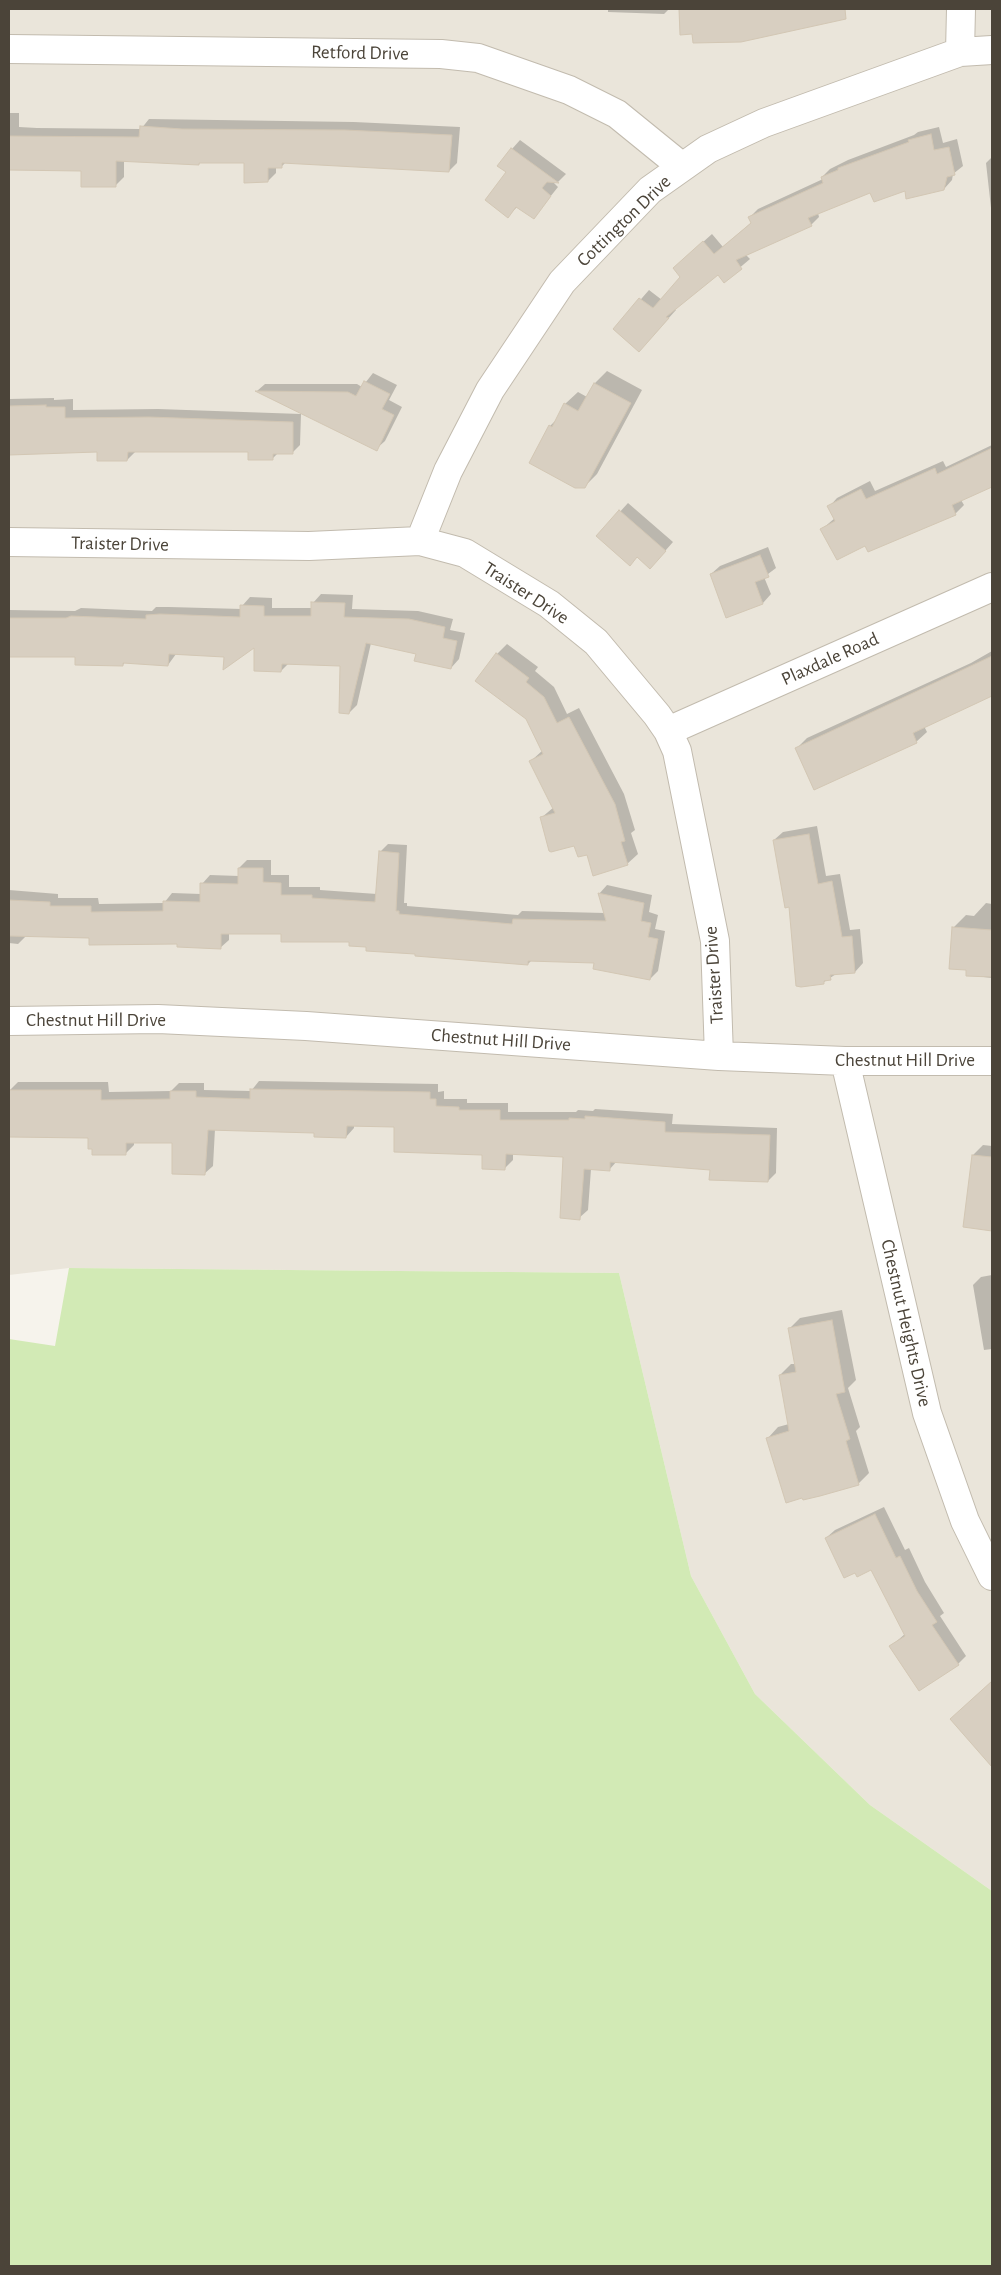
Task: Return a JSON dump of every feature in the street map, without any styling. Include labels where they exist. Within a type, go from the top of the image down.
[{"type":"street","points":[[960,52],[961,9]]},
{"type":"street","name":"Retford Drive","points":[[9,49],[441,54],[478,58],[569,90],[617,114],[682,166]]},
{"type":"street","name":"Cottington Drive","points":[[420,541],[448,471],[490,390],[562,282],[650,190],[708,149],[764,123],[960,52],[992,50]]},
{"type":"street","name":"Traister Drive","points":[[9,542],[309,546],[420,541],[465,553],[549,604],[596,642],[657,715],[668,730],[677,751],[715,941],[718,1056]]},
{"type":"street","name":"Plaxdale Road","points":[[668,730],[992,587]]},
{"type":"street","name":"Chestnut Hill Drive","points":[[9,1021],[158,1018],[277,1024],[718,1056],[845,1061],[992,1061]]},
{"type":"street","name":"Chestnut Heights Drive","points":[[845,1061],[927,1413],[964,1521],[992,1576]]},
{"type":"shaded area","points":[[9,9],[992,9],[992,1891],[870,1805],[755,1694],[691,1576],[619,1273],[69,1268],[9,1275]]},
{"type":"green space","points":[[69,1268],[619,1273],[691,1576],[755,1694],[870,1805],[992,1891],[992,2266],[9,2266],[9,1339],[55,1346]]},
{"type":"building","points":[[679,9],[845,9],[846,19],[741,42],[693,43],[692,34],[680,35]]},
{"type":"building","points":[[140,126],[182,129],[345,130],[452,135],[449,172],[282,163],[282,168],[268,168],[268,182],[244,183],[244,163],[199,163],[199,165],[116,161],[116,187],[81,187],[81,171],[9,170],[9,136],[139,137]]},
{"type":"building","points":[[931,134],[934,150],[949,147],[955,175],[947,177],[944,190],[906,199],[905,191],[874,202],[870,193],[808,218],[812,226],[736,260],[742,269],[724,283],[718,275],[666,317],[669,318],[639,352],[613,329],[639,298],[653,308],[680,277],[673,268],[703,241],[714,254],[751,223],[748,217],[823,183],[821,177],[838,170],[838,168],[909,142],[908,140]]},
{"type":"building","points":[[511,148],[559,183],[547,182],[542,188],[551,196],[534,219],[516,207],[508,218],[485,200],[506,172],[497,166]]},
{"type":"building","points":[[364,381],[390,394],[382,409],[394,415],[377,451],[255,391],[348,392],[356,396]]},
{"type":"building","points":[[594,383],[631,403],[585,488],[575,488],[529,463],[549,425],[552,427],[564,403],[578,411]]},
{"type":"building","points":[[46,405],[46,407],[65,407],[65,418],[149,417],[293,422],[293,454],[273,454],[273,460],[248,460],[248,452],[128,452],[127,461],[97,461],[97,452],[9,455],[9,406]]},
{"type":"building","points":[[992,448],[992,487],[952,505],[956,515],[868,552],[865,546],[837,560],[820,529],[835,521],[827,506],[861,489],[866,499],[935,468],[937,474]]},
{"type":"building","points":[[619,510],[666,551],[650,569],[637,557],[630,566],[596,536]]},
{"type":"building","points":[[760,555],[769,577],[755,582],[763,604],[726,618],[710,574]]},
{"type":"building","points":[[311,602],[345,603],[344,617],[409,619],[445,627],[443,638],[457,641],[451,669],[414,661],[416,654],[366,643],[349,714],[339,713],[340,666],[282,664],[281,672],[254,671],[254,648],[223,670],[224,657],[169,654],[168,666],[123,663],[123,666],[75,665],[75,657],[9,657],[9,618],[66,618],[71,616],[146,619],[146,615],[160,614],[240,617],[240,605],[264,606],[264,616],[311,616]]},
{"type":"building","points":[[496,653],[529,678],[526,682],[544,697],[557,723],[569,717],[615,804],[625,841],[621,842],[628,865],[593,876],[587,855],[578,857],[574,846],[549,851],[540,817],[555,813],[529,761],[543,754],[526,719],[475,681]]},
{"type":"building","points":[[992,656],[992,696],[913,733],[917,743],[814,790],[795,748]]},
{"type":"building","points":[[809,834],[818,884],[832,881],[842,937],[852,936],[855,973],[830,975],[831,980],[824,981],[824,984],[801,987],[796,986],[789,907],[785,908],[773,840]]},
{"type":"building","points":[[379,851],[399,853],[396,911],[399,911],[399,914],[512,924],[513,919],[606,921],[598,893],[644,903],[641,921],[651,923],[648,937],[658,939],[650,980],[593,969],[594,963],[528,961],[528,965],[415,956],[415,954],[366,951],[366,947],[349,946],[349,942],[281,942],[281,934],[221,934],[221,949],[177,947],[177,944],[89,945],[89,938],[9,936],[9,900],[50,902],[50,906],[91,906],[91,912],[163,911],[163,901],[200,902],[200,883],[238,884],[238,868],[263,868],[263,882],[281,883],[281,895],[312,895],[312,898],[375,902]]},
{"type":"building","points":[[952,927],[992,930],[992,977],[966,976],[966,970],[949,969]]},
{"type":"building","points":[[250,1089],[430,1092],[430,1099],[436,1099],[436,1106],[459,1107],[459,1110],[500,1110],[500,1120],[569,1120],[569,1118],[585,1119],[585,1116],[665,1122],[665,1132],[770,1135],[768,1182],[709,1180],[710,1170],[610,1162],[610,1171],[584,1169],[580,1220],[560,1218],[563,1157],[506,1154],[505,1170],[482,1169],[482,1155],[394,1152],[394,1127],[347,1126],[346,1138],[314,1137],[314,1133],[208,1130],[205,1175],[172,1174],[172,1143],[126,1143],[126,1155],[92,1155],[92,1149],[88,1149],[88,1138],[9,1137],[9,1090],[101,1090],[101,1100],[170,1099],[170,1091],[196,1091],[196,1097],[250,1099]]},
{"type":"building","points":[[972,1155],[992,1157],[992,1231],[963,1227]]},
{"type":"building","points":[[832,1320],[845,1392],[836,1394],[850,1439],[846,1441],[859,1485],[786,1503],[766,1438],[789,1431],[779,1375],[796,1372],[788,1328]]},
{"type":"building","points":[[875,1514],[896,1558],[900,1556],[917,1591],[937,1622],[932,1625],[959,1665],[919,1691],[889,1646],[905,1636],[871,1570],[857,1577],[855,1573],[844,1578],[825,1538]]},
{"type":"building","points":[[992,1681],[992,1767],[950,1719]]}]
